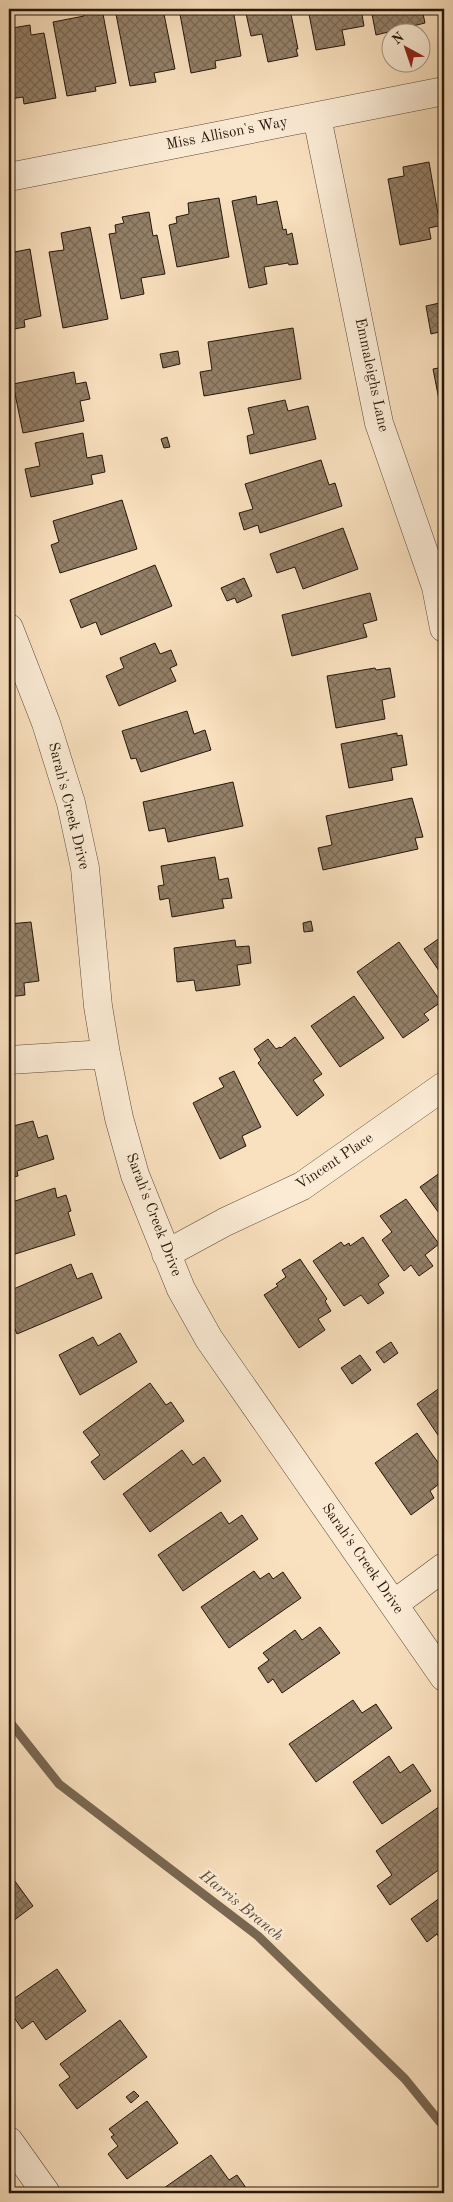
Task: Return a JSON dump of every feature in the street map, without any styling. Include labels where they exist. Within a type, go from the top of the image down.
[{"type":"street","name":"Miss Allison's Way","points":[[9,177],[444,91]]},
{"type":"street","name":"Emmaleighs Lane","points":[[317,117],[379,423],[436,587],[444,628]]},
{"type":"street","name":"Sarah's Creek Drive","points":[[9,628],[46,723],[71,803],[85,868],[98,1006],[119,1118],[135,1175],[166,1254],[181,1289],[209,1339],[444,1677]]},
{"type":"street","points":[[9,1060],[106,1054]]},
{"type":"street","name":"Vincent Place","points":[[166,1254],[225,1222],[302,1186],[444,1086]]},
{"type":"street","points":[[394,1604],[444,1568]]},
{"type":"street","points":[[9,2141],[46,2193]]},
{"type":"building","points":[[83,9],[97,9],[98,15],[103,14],[116,83],[95,87],[96,91],[67,96],[53,22],[84,16]]},
{"type":"building","points":[[115,9],[163,9],[175,69],[154,73],[156,82],[130,86]]},
{"type":"building","points":[[179,9],[233,9],[241,56],[215,61],[216,68],[191,73]]},
{"type":"building","points":[[245,9],[290,9],[298,56],[268,62],[262,34],[251,36]]},
{"type":"building","points":[[308,9],[361,9],[364,26],[342,30],[345,45],[316,50]]},
{"type":"building","points":[[371,9],[422,9],[425,22],[380,22],[380,34],[376,35]]},
{"type":"building","points":[[30,25],[31,35],[44,33],[56,98],[24,104],[23,97],[9,99],[9,39],[14,38],[12,28]]},
{"type":"building","points":[[429,162],[438,214],[441,213],[443,225],[429,228],[431,239],[400,245],[388,179],[404,176],[403,167]]},
{"type":"building","points":[[256,196],[257,205],[277,201],[283,230],[286,229],[287,235],[292,233],[298,264],[289,265],[288,263],[264,267],[267,284],[249,288],[232,201]]},
{"type":"building","points":[[219,198],[229,257],[177,267],[169,225],[177,223],[176,217],[189,214],[188,203]]},
{"type":"building","points":[[149,212],[153,236],[157,235],[165,274],[141,278],[144,294],[121,299],[109,234],[116,233],[115,225],[124,223],[122,217]]},
{"type":"building","points":[[90,227],[108,319],[63,328],[49,252],[64,250],[61,233]]},
{"type":"building","points":[[30,249],[41,316],[24,320],[25,327],[9,330],[9,253]]},
{"type":"building","points":[[444,302],[444,338],[443,331],[431,334],[426,306]]},
{"type":"building","points":[[293,328],[301,379],[204,396],[200,372],[212,370],[208,342]]},
{"type":"building","points":[[178,351],[180,364],[163,368],[160,354]]},
{"type":"building","points":[[444,367],[444,409],[441,410],[433,369]]},
{"type":"building","points":[[74,372],[76,384],[86,382],[90,399],[80,401],[84,421],[23,433],[13,384]]},
{"type":"building","points":[[285,400],[288,411],[308,406],[316,439],[250,454],[247,436],[254,434],[248,408]]},
{"type":"building","points":[[83,433],[87,458],[102,455],[105,472],[91,475],[93,484],[31,497],[25,469],[40,466],[35,443]]},
{"type":"building","points":[[167,437],[170,447],[164,448],[161,439]]},
{"type":"building","points":[[321,460],[329,485],[335,483],[342,506],[260,533],[258,525],[244,530],[239,513],[253,509],[245,484]]},
{"type":"building","points":[[122,500],[137,549],[60,573],[51,545],[59,542],[53,521]]},
{"type":"building","points":[[343,528],[358,569],[303,589],[295,567],[277,573],[270,554]]},
{"type":"building","points":[[155,565],[172,606],[101,635],[96,622],[81,628],[70,600]]},
{"type":"building","points":[[244,578],[252,596],[237,603],[235,598],[227,601],[221,588]]},
{"type":"building","points":[[370,593],[377,620],[363,624],[367,637],[292,656],[282,615]]},
{"type":"building","points":[[155,643],[160,654],[171,650],[177,665],[170,668],[176,681],[119,706],[106,676],[124,668],[120,658]]},
{"type":"building","points":[[375,668],[376,670],[390,668],[395,697],[382,700],[385,719],[336,728],[327,676]]},
{"type":"building","points":[[187,711],[194,734],[205,730],[211,750],[141,772],[136,758],[131,759],[122,731]]},
{"type":"building","points":[[397,733],[397,736],[402,735],[407,765],[391,768],[393,780],[349,788],[341,744]]},
{"type":"building","points":[[233,782],[243,826],[168,842],[165,828],[149,831],[143,802]]},
{"type":"building","points":[[412,798],[423,837],[415,838],[418,849],[323,870],[318,848],[332,845],[326,816]]},
{"type":"building","points":[[215,857],[219,880],[228,878],[232,898],[222,899],[224,908],[172,917],[169,898],[160,900],[158,886],[164,885],[161,866]]},
{"type":"building","points":[[311,921],[313,931],[304,932],[303,923]]},
{"type":"building","points":[[31,922],[39,981],[24,983],[25,995],[9,997],[9,924]]},
{"type":"building","points":[[444,935],[444,978],[424,949]]},
{"type":"building","points":[[235,940],[236,947],[249,946],[251,963],[237,965],[240,985],[196,991],[194,980],[177,982],[174,948]]},
{"type":"building","points":[[399,942],[441,1002],[424,1014],[429,1020],[403,1038],[357,972]]},
{"type":"building","points":[[354,996],[384,1038],[340,1067],[311,1026]]},
{"type":"building","points":[[295,1037],[322,1074],[313,1080],[324,1095],[297,1116],[258,1063],[261,1060],[254,1049],[268,1039],[276,1049],[281,1048]]},
{"type":"building","points":[[234,1071],[261,1127],[242,1136],[246,1146],[220,1159],[193,1103],[224,1087],[219,1078]]},
{"type":"building","points":[[33,1121],[38,1138],[47,1135],[54,1159],[17,1171],[18,1176],[9,1178],[9,1127]]},
{"type":"building","points":[[444,1170],[444,1220],[420,1187]]},
{"type":"building","points":[[55,1188],[57,1198],[66,1195],[71,1211],[68,1212],[75,1235],[9,1256],[9,1203]]},
{"type":"building","points":[[406,1199],[439,1244],[425,1255],[433,1266],[419,1276],[411,1265],[404,1271],[382,1240],[392,1232],[380,1216]]},
{"type":"building","points":[[363,1237],[389,1276],[378,1284],[384,1293],[368,1304],[361,1295],[344,1306],[313,1261],[341,1242],[344,1246],[349,1243],[350,1246]]},
{"type":"building","points":[[300,1259],[327,1299],[325,1301],[331,1311],[318,1319],[325,1330],[299,1348],[264,1295],[278,1286],[276,1284],[286,1277],[282,1270]]},
{"type":"building","points":[[71,1264],[77,1279],[92,1273],[102,1298],[17,1334],[9,1315],[9,1291]]},
{"type":"building","points":[[120,1333],[137,1362],[80,1395],[59,1355],[93,1337],[98,1346]]},
{"type":"building","points":[[391,1342],[398,1353],[384,1363],[376,1352]]},
{"type":"building","points":[[360,1355],[371,1370],[352,1384],[341,1368]]},
{"type":"building","points":[[150,1383],[166,1405],[171,1402],[184,1421],[104,1480],[91,1462],[100,1455],[83,1432]]},
{"type":"building","points":[[444,1385],[444,1444],[417,1404]]},
{"type":"building","points":[[417,1433],[444,1471],[444,1480],[430,1491],[434,1498],[411,1515],[375,1463]]},
{"type":"building","points":[[182,1450],[193,1465],[204,1457],[221,1481],[150,1532],[123,1494]]},
{"type":"building","points":[[221,1512],[229,1524],[242,1515],[258,1539],[183,1591],[158,1555]]},
{"type":"building","points":[[254,1571],[260,1579],[269,1573],[273,1579],[283,1572],[301,1598],[229,1648],[201,1607]]},
{"type":"building","points":[[320,1627],[340,1653],[282,1693],[273,1679],[268,1683],[258,1668],[269,1660],[263,1653],[295,1630],[302,1640]]},
{"type":"building","points":[[353,1700],[362,1713],[376,1704],[392,1728],[316,1782],[289,1744]]},
{"type":"building","points":[[389,1756],[400,1773],[413,1764],[431,1791],[382,1824],[353,1782]]},
{"type":"building","points":[[443,1804],[444,1866],[390,1905],[377,1886],[392,1875],[376,1851]]},
{"type":"building","points":[[9,1873],[33,1906],[9,1924]]},
{"type":"building","points":[[444,1895],[444,1944],[437,1934],[427,1942],[411,1919]]},
{"type":"building","points":[[57,1969],[86,2011],[46,2040],[33,2021],[22,2029],[9,2010],[9,2002]]},
{"type":"building","points":[[120,2020],[147,2057],[77,2109],[59,2085],[70,2077],[60,2064]]},
{"type":"building","points":[[134,2091],[139,2096],[131,2103],[126,2097]]},
{"type":"building","points":[[147,2101],[178,2143],[127,2179],[108,2154],[118,2146],[111,2137],[114,2135],[109,2129]]},
{"type":"building","points":[[211,2155],[229,2180],[237,2175],[249,2192],[157,2193]]},
{"type":"waterway","name":"Harris Branch","points":[[9,1721],[59,1784],[258,1936],[405,2079],[444,2127]]}]
